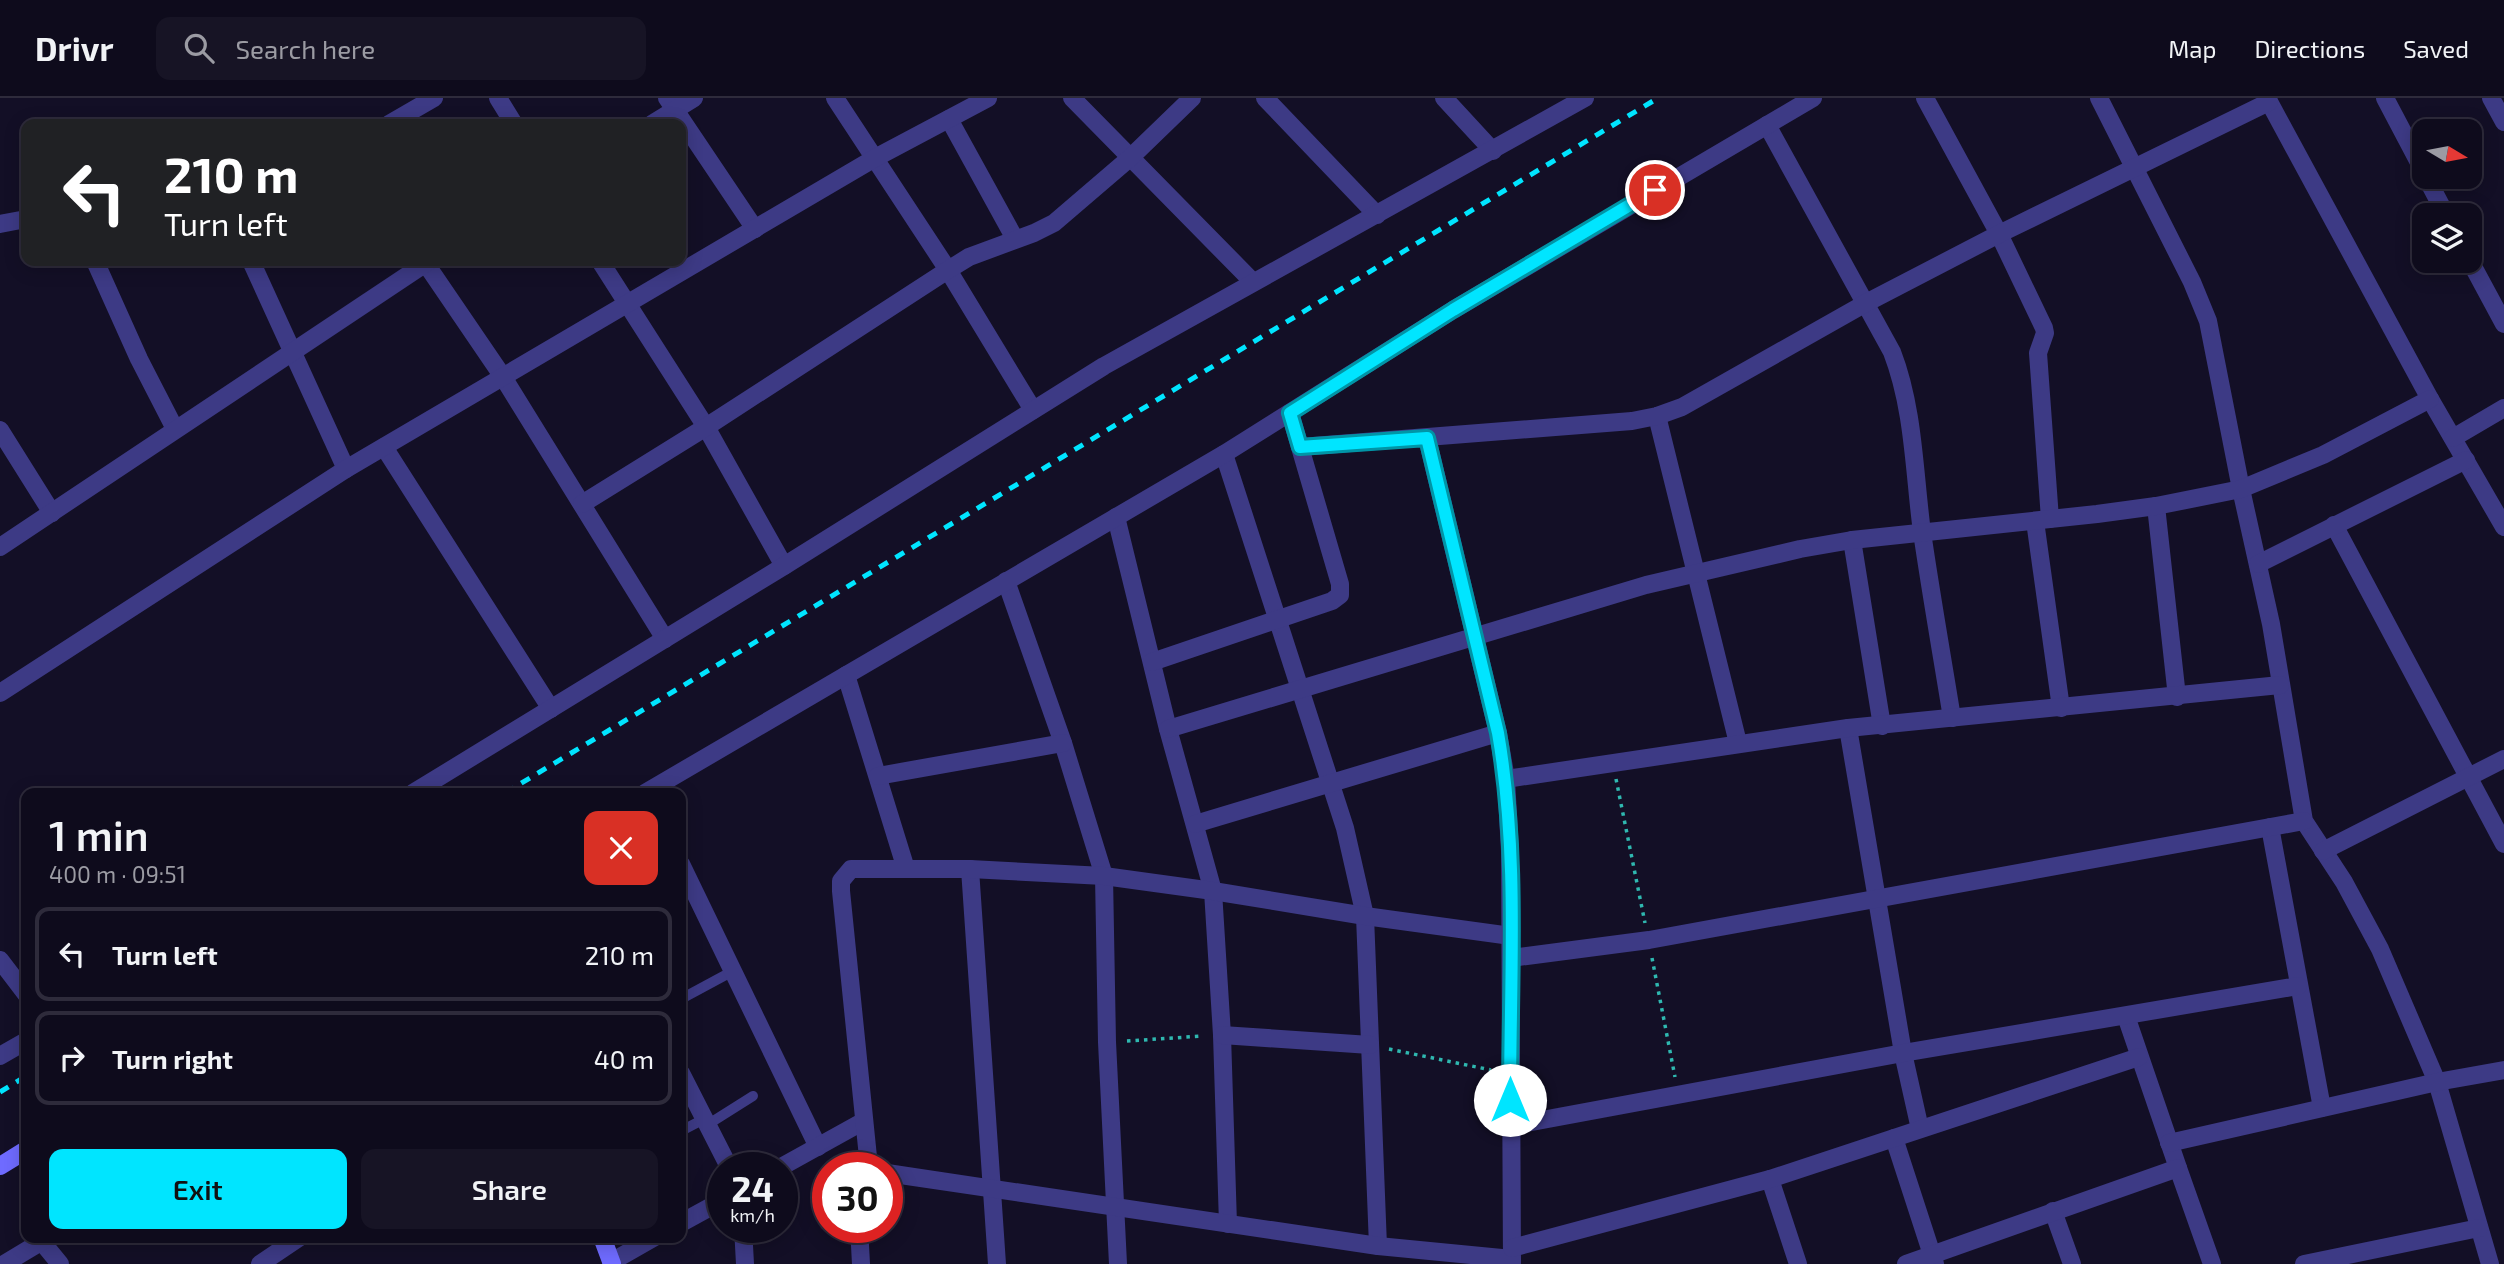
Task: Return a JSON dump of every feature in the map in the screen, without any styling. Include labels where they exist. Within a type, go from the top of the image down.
[{"type":"street","points":[[398,119],[434,98]]},
{"type":"street","points":[[498,98],[511,119]]},
{"type":"street","points":[[657,119],[671,104],[694,98]]},
{"type":"street","points":[[835,98],[948,270],[1033,410]]},
{"type":"street","points":[[0,693],[346,469],[875,158],[988,98]]},
{"type":"street","points":[[1072,98],[1253,282]]},
{"type":"street","points":[[582,504],[969,257],[1054,223],[1131,157],[1192,98]]},
{"type":"street","points":[[1265,98],[1377,215]]},
{"type":"street","points":[[1444,98],[1493,151]]},
{"type":"street","points":[[421,788],[1104,366],[1586,98]]},
{"type":"street","points":[[654,788],[1224,454],[1453,310],[1813,98]]},
{"type":"street","points":[[1925,98],[1998,234],[2044,328],[2045,333],[2038,353],[2043,520],[2061,708]]},
{"type":"street","points":[[2099,98],[2137,168],[2205,312],[2258,564],[2304,821],[2344,882],[2380,949],[2437,1082],[2490,1264]]},
{"type":"street","points":[[2385,98],[2412,149]]},
{"type":"street","points":[[2491,98],[2504,122]]},
{"type":"street","points":[[1300,447],[1632,421],[1657,416],[1682,407],[1866,303],[1998,234],[2137,168],[2269,100],[2430,399],[2504,527]]},
{"type":"street","points":[[671,104],[681,119]]},
{"type":"street","points":[[949,119],[1015,239]]},
{"type":"street","points":[[1766,125],[1866,303],[1901,374],[1952,718]]},
{"type":"street","points":[[686,126],[755,229]]},
{"type":"street","points":[[0,224],[21,220]]},
{"type":"street","points":[[97,266],[134,348],[175,429]]},
{"type":"street","points":[[253,266],[346,469]]},
{"type":"street","points":[[2,540],[52,513],[418,266]]},
{"type":"street","points":[[429,266],[503,377],[665,639]]},
{"type":"street","points":[[603,266],[706,427],[784,566]]},
{"type":"street","points":[[2477,273],[2502,315]]},
{"type":"street","points":[[1168,729],[1623,592],[1800,549],[1852,540],[2156,506],[2241,489],[2323,455],[2430,399]]},
{"type":"street","points":[[2453,438],[2504,408]]},
{"type":"street","points":[[1152,662],[1332,601],[1340,595],[1341,590],[1290,413]]},
{"type":"street","points":[[1657,416],[1738,743]]},
{"type":"street","points":[[0,429],[52,513]]},
{"type":"street","points":[[1427,438],[1498,733],[1506,779],[1510,851],[1512,1257]]},
{"type":"street","points":[[384,447],[551,709]]},
{"type":"street","points":[[1224,454],[1331,784],[1356,871],[1365,916],[1378,1246]]},
{"type":"street","points":[[2258,564],[2466,460]]},
{"type":"street","points":[[2156,506],[2177,697]]},
{"type":"street","points":[[1116,517],[1168,729],[1213,891],[1222,1035],[1228,1224]]},
{"type":"street","points":[[2334,525],[2504,844]]},
{"type":"street","points":[[1852,540],[1882,726]]},
{"type":"street","points":[[1006,581],[1063,743],[1104,876],[1107,1042],[1118,1264]]},
{"type":"street","points":[[846,675],[906,869]]},
{"type":"street","points":[[1506,779],[1848,728],[2280,685]]},
{"type":"street","points":[[1848,728],[1875,899],[1903,1054],[1920,1129]]},
{"type":"street","points":[[1195,824],[1498,733]]},
{"type":"street","points":[[878,776],[1063,743]]},
{"type":"street","points":[[2323,851],[2504,759]]},
{"type":"street","points":[[1511,958],[1649,940],[2304,821]]},
{"type":"street","points":[[2270,827],[2322,1108]]},
{"type":"street","points":[[867,1152],[841,881],[851,869],[970,869],[1104,876],[1511,936]]},
{"type":"street","points":[[970,869],[996,1264]]},
{"type":"street","points":[[686,881],[818,1147]]},
{"type":"street","points":[[0,960],[21,988]]},
{"type":"street","points":[[1510,1126],[1903,1054],[2298,986]]},
{"type":"street","points":[[2126,1016],[2212,1264]]},
{"type":"street","points":[[1222,1035],[1370,1045]]},
{"type":"street","points":[[0,1056],[21,1044]]},
{"type":"street","points":[[903,1175],[1378,1246],[1398,1256],[1512,1257],[1770,1179],[2139,1057]]},
{"type":"street","points":[[2169,1143],[2437,1082],[2504,1070]]},
{"type":"street","points":[[686,1083],[721,1152]]},
{"type":"street","points":[[798,1158],[864,1121]]},
{"type":"street","points":[[1894,1138],[1933,1259]]},
{"type":"street","points":[[0,1166],[21,1153]]},
{"type":"street","points":[[1906,1264],[1933,1259],[2053,1211],[2178,1168]]},
{"type":"street","points":[[1770,1179],[1798,1264]]},
{"type":"street","points":[[686,1220],[707,1209]]},
{"type":"street","points":[[2053,1211],[2072,1264]]},
{"type":"street","points":[[2304,1264],[2346,1260],[2479,1228]]},
{"type":"street","points":[[4,1264],[38,1243]]},
{"type":"street","points":[[47,1243],[60,1264]]},
{"type":"street","points":[[260,1264],[291,1243]]},
{"type":"street","points":[[604,1243],[611,1263],[645,1243]]},
{"type":"street","points":[[744,1243],[745,1264]]},
{"type":"street","points":[[860,1243],[861,1264]]},
{"type":"lane","points":[[686,996],[733,971]]},
{"type":"lane","points":[[686,1129],[706,1122],[753,1096]]},
{"type":"path","points":[[1107,1042],[1222,1035]]},
{"type":"path","points":[[1370,1045],[1510,1074]]},
{"type":"railway","points":[[513,788],[1658,98]]},
{"type":"railway","points":[[0,1092],[21,1079]]},
{"type":"route","points":[[1510,1100],[1510,851],[1506,779],[1498,733],[1427,438],[1300,447],[1290,413],[1453,310],[1655,190]]}]
